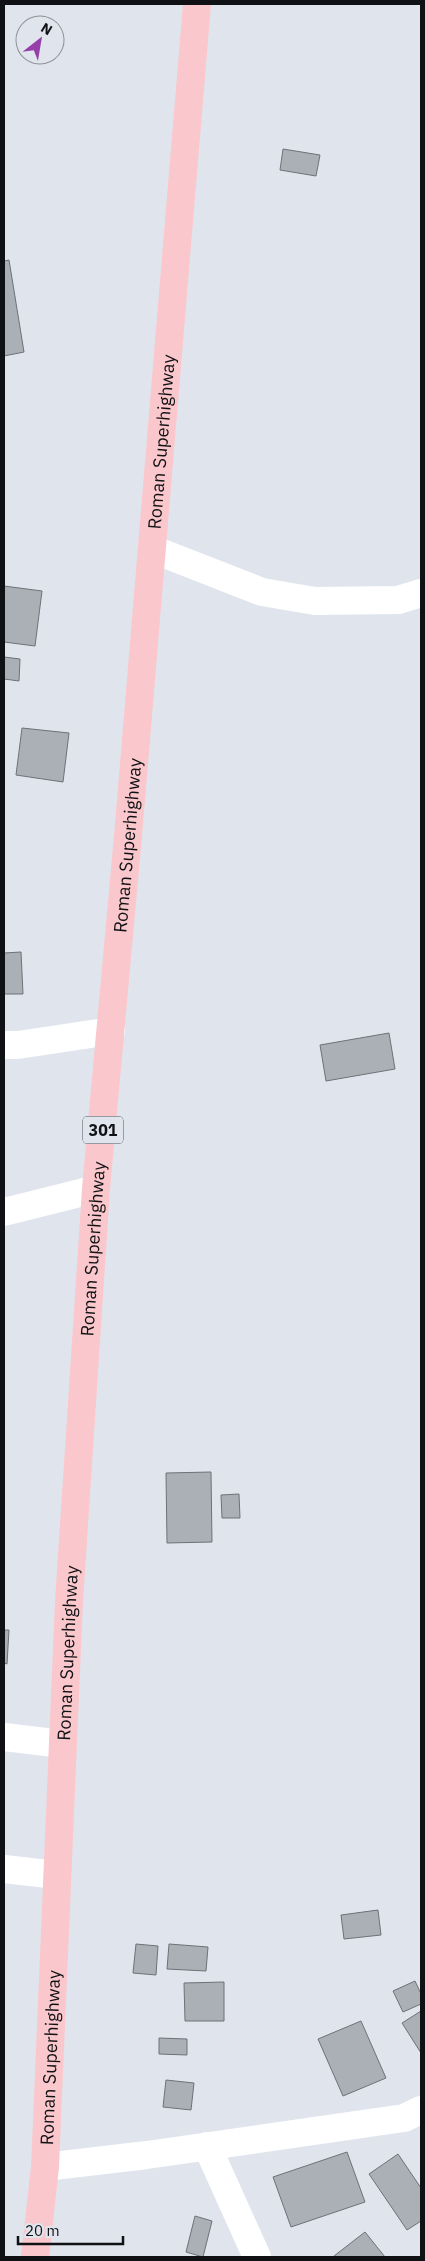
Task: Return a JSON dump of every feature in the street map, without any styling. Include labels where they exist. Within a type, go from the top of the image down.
[{"type":"main road","name":"Roman Superhighway","points":[[34,2257],[45,2167],[69,1600],[96,1189],[111,1031],[197,4]]},
{"type":"street","points":[[152,549],[271,594],[315,601],[398,600],[421,593]]},
{"type":"street","points":[[8,1048],[111,1031]]},
{"type":"street","points":[[4,1212],[96,1189]]},
{"type":"street","points":[[4,1737],[62,1744]]},
{"type":"street","points":[[4,1869],[57,1876]]},
{"type":"street","points":[[45,2167],[404,2118],[421,2110]]},
{"type":"street","points":[[206,2146],[257,2257]]},
{"type":"building","points":[[283,149],[320,155],[316,176],[280,170]]},
{"type":"building","points":[[9,260],[24,352],[4,356],[4,261]]},
{"type":"building","points":[[4,586],[42,591],[35,646],[4,642]]},
{"type":"building","points":[[4,657],[20,659],[19,681],[4,679]]},
{"type":"building","points":[[22,728],[69,733],[63,782],[16,775]]},
{"type":"building","points":[[21,952],[23,994],[4,994],[4,953]]},
{"type":"building","points":[[389,1033],[395,1069],[326,1081],[320,1045]]},
{"type":"building","points":[[211,1472],[212,1542],[167,1543],[166,1473]]},
{"type":"building","points":[[239,1494],[240,1518],[222,1518],[221,1495]]},
{"type":"building","points":[[4,1630],[9,1630],[7,1664],[4,1663]]},
{"type":"building","points":[[378,1910],[381,1935],[344,1939],[341,1915]]},
{"type":"building","points":[[136,1944],[158,1946],[156,1975],[133,1973]]},
{"type":"building","points":[[169,1944],[208,1947],[206,1971],[167,1969]]},
{"type":"building","points":[[415,1981],[421,1994],[421,2004],[403,2012],[393,1991]]},
{"type":"building","points":[[224,1982],[224,2021],[185,2021],[184,1983]]},
{"type":"building","points":[[421,2011],[421,2053],[402,2023]]},
{"type":"building","points":[[361,2021],[386,2078],[343,2096],[318,2039]]},
{"type":"building","points":[[159,2038],[187,2039],[187,2055],[159,2054]]},
{"type":"building","points":[[166,2080],[194,2083],[191,2110],[163,2107]]},
{"type":"building","points":[[347,2152],[365,2202],[291,2227],[273,2177]]},
{"type":"building","points":[[398,2154],[421,2188],[421,2221],[407,2230],[369,2174]]},
{"type":"building","points":[[195,2216],[212,2221],[203,2257],[186,2252]]},
{"type":"building","points":[[365,2232],[385,2257],[334,2256]]}]
